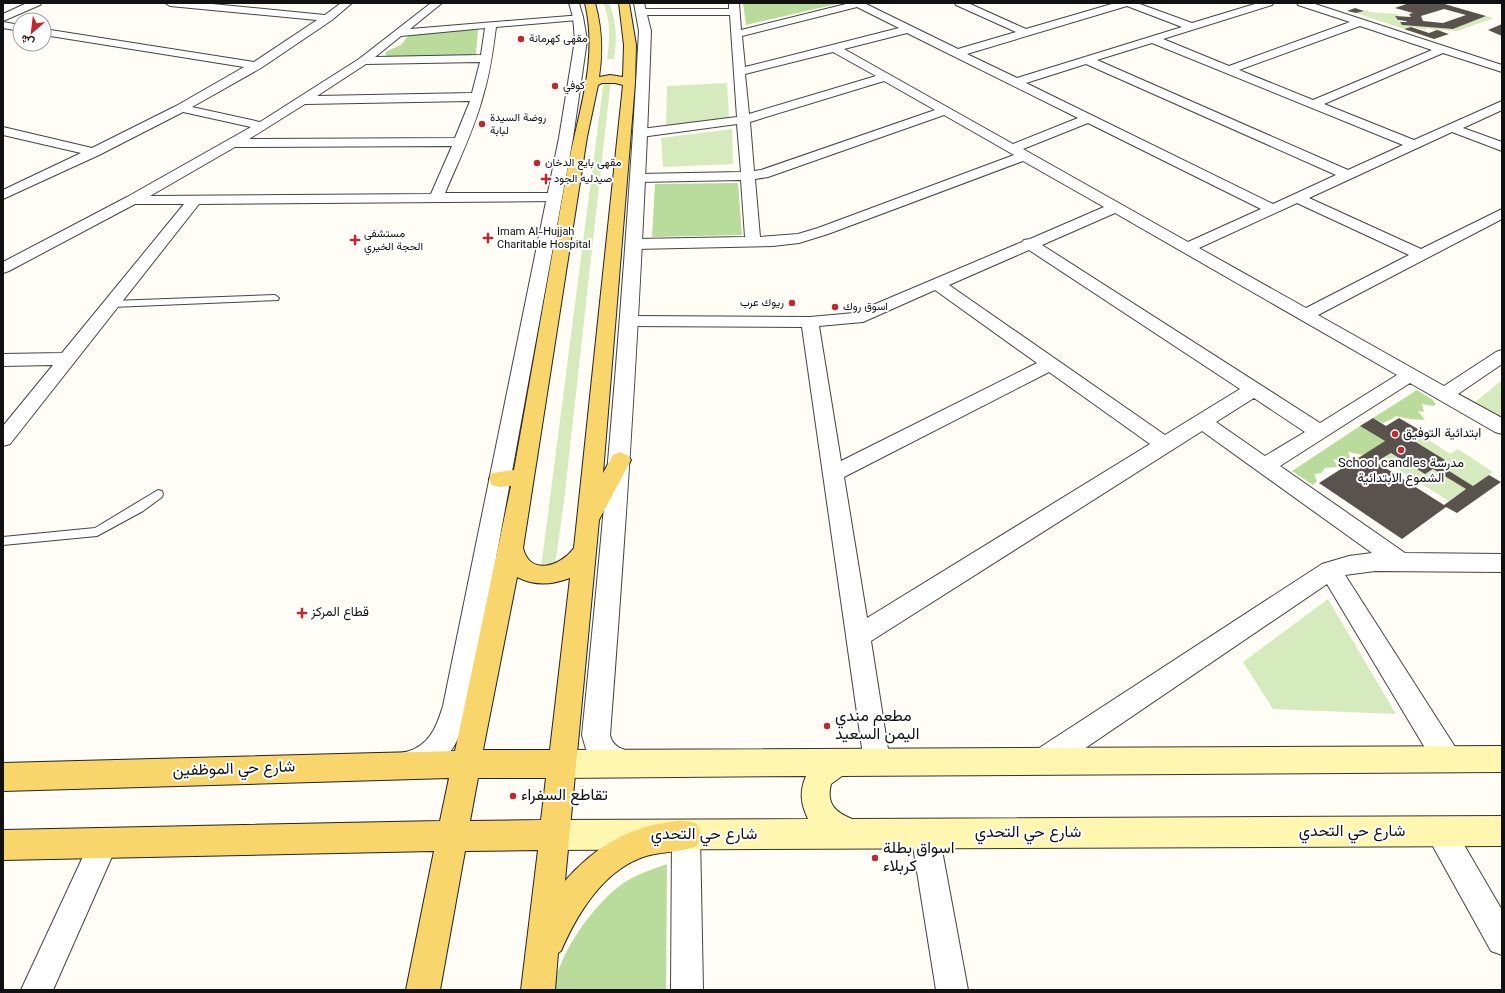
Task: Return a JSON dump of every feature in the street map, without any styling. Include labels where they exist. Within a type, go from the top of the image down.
[{"type":"main road","points":[[423,990],[466,764],[511,548],[524,477],[573,137],[592,83],[595,61],[595,22],[590,3]]},
{"type":"main road","points":[[618,63],[630,45],[624,3]]},
{"type":"main road","points":[[595,61],[618,63]]},
{"type":"main road","points":[[539,980],[586,539],[629,83],[618,63]]},
{"type":"main road","points":[[592,83],[616,79],[629,83]]},
{"type":"main road","points":[[624,135],[641,133]]},
{"type":"main road","points":[[511,548],[512,556],[516,563],[523,569],[532,573],[542,575],[553,574],[568,568],[580,558],[594,504],[616,472],[620,460]]},
{"type":"main road","points":[[500,479],[524,477]]},
{"type":"main road","points":[[466,764],[1502,759]]},
{"type":"main road","points":[[847,762],[838,763],[829,767],[817,782],[814,792],[815,802],[819,812],[825,820],[833,827],[843,832],[854,833]]},
{"type":"main road","name":"شارع حي الموظفين","points":[[7,779],[466,764]]},
{"type":"main road","name":"شارع حي التحدي","points":[[554,835],[1502,831]]},
{"type":"main road","points":[[3,845],[554,835]]},
{"type":"main road","points":[[539,980],[558,918],[569,901],[594,873],[611,858],[631,847],[657,839],[686,835]]},
{"type":"street","points":[[3,18],[36,3]]},
{"type":"street","points":[[170,3],[328,18]]},
{"type":"street","points":[[3,195],[94,152],[181,108],[257,66],[328,18],[347,3]]},
{"type":"street","points":[[5,268],[132,200],[262,126],[363,61],[437,3]]},
{"type":"street","points":[[960,3],[1026,33]]},
{"type":"street","points":[[957,53],[1127,3],[1192,27]]},
{"type":"street","points":[[1016,82],[1268,3]]},
{"type":"street","points":[[1302,3],[1502,69]]},
{"type":"street","points":[[737,34],[857,4],[1272,209]]},
{"type":"street","points":[[971,8],[984,5]]},
{"type":"street","points":[[1327,11],[1346,5]]},
{"type":"street","points":[[628,764],[605,756],[600,750],[596,735],[620,460],[639,178],[644,31],[640,7],[735,7],[753,242]]},
{"type":"street","points":[[397,766],[411,764],[428,757],[441,743],[452,722],[555,197],[573,137],[580,40],[576,10],[491,25],[400,33]]},
{"type":"street","points":[[1228,70],[1360,22]]},
{"type":"street","points":[[436,198],[477,97],[487,58],[491,25]]},
{"type":"street","points":[[740,72],[909,30]]},
{"type":"street","points":[[52,33],[257,66]]},
{"type":"street","points":[[1152,39],[1415,145]]},
{"type":"street","points":[[835,48],[1502,427]]},
{"type":"street","points":[[1313,104],[1442,49]]},
{"type":"street","points":[[363,61],[487,58]]},
{"type":"street","points":[[1087,60],[1348,175]]},
{"type":"street","points":[[641,133],[743,120],[884,77]]},
{"type":"street","points":[[303,100],[477,97]]},
{"type":"street","points":[[1187,248],[1502,106]]},
{"type":"street","points":[[181,108],[262,126]]},
{"type":"street","points":[[639,178],[748,176],[770,172],[945,111]]},
{"type":"street","points":[[635,244],[753,242],[786,240],[811,235],[1018,152],[1088,118]]},
{"type":"street","points":[[1452,128],[1502,147]]},
{"type":"street","points":[[3,131],[94,152]]},
{"type":"street","points":[[232,143],[460,142]]},
{"type":"street","points":[[132,200],[555,197]]},
{"type":"street","points":[[1297,198],[1420,255]]},
{"type":"street","points":[[3,439],[195,200]]},
{"type":"street","points":[[630,321],[810,322],[846,320],[865,316],[1029,243],[1115,208]]},
{"type":"street","points":[[1305,315],[1420,255],[1500,216]]},
{"type":"street","points":[[1029,243],[1320,432]]},
{"type":"street","points":[[937,284],[1165,445]]},
{"type":"street","points":[[810,322],[878,762]]},
{"type":"street","points":[[1444,394],[1502,356]]},
{"type":"street","points":[[3,360],[67,359]]},
{"type":"street","points":[[833,474],[1049,364]]},
{"type":"street","points":[[1265,466],[1410,375]]},
{"type":"street","points":[[858,636],[1254,389]]},
{"type":"street","points":[[1203,422],[1400,562]]},
{"type":"street","points":[[1043,761],[1330,570],[1348,565],[1400,562],[1502,563]]},
{"type":"street","points":[[1330,570],[1447,759]]},
{"type":"street","points":[[1440,831],[1502,940]]},
{"type":"street","points":[[925,834],[952,990]]},
{"type":"street","points":[[686,835],[687,990]]},
{"type":"street","points":[[37,990],[104,843]]},
{"type":"lane","points":[[112,304],[275,298]]},
{"type":"lane","points":[[3,541],[97,532],[133,512],[158,494]]},
{"type":"green space","points":[[603,3],[609,3],[614,16],[616,45],[614,59],[607,59],[609,45],[609,23]]},
{"type":"green space","points":[[743,3],[841,3],[746,25]]},
{"type":"green space","points":[[1367,10],[1369,12],[1397,14],[1399,16],[1395,16],[1402,25],[1453,29],[1486,16],[1494,18],[1457,31],[1441,30],[1442,32],[1426,28],[1427,30],[1411,27],[1404,29],[1356,13]]},
{"type":"green space","points":[[478,29],[476,55],[388,57],[385,54],[387,51],[401,45],[409,35]]},
{"type":"green space","points":[[604,79],[611,79],[564,501],[555,565],[541,568]]},
{"type":"green space","points":[[727,83],[729,118],[666,126],[667,86]]},
{"type":"green space","points":[[732,129],[733,164],[663,167],[661,138]]},
{"type":"green space","points":[[738,183],[742,235],[652,237],[655,184]]},
{"type":"green space","points":[[1502,380],[1502,417],[1475,402]]},
{"type":"green space","points":[[1417,390],[1433,400],[1436,404],[1433,406],[1422,404],[1424,412],[1418,411],[1425,420],[1395,416],[1394,418],[1383,423],[1373,418]]},
{"type":"green space","points":[[1360,426],[1385,441],[1364,455],[1348,452],[1350,457],[1345,462],[1333,459],[1338,467],[1325,468],[1322,473],[1314,474],[1317,481],[1313,485],[1292,471]]},
{"type":"green space","points":[[1420,434],[1450,454],[1458,449],[1493,472],[1473,486],[1438,464],[1444,460],[1411,439]]},
{"type":"green space","points":[[1391,453],[1425,474],[1433,469],[1466,489],[1449,501],[1381,459]]},
{"type":"green space","points":[[1328,599],[1396,714],[1273,709],[1243,662]]},
{"type":"green space","points":[[667,864],[666,990],[553,990],[556,976],[562,961],[578,931],[599,905],[622,884],[644,872]]},
{"type":"building","points":[[1409,3],[1441,3],[1486,16],[1453,29],[1402,25],[1400,22],[1407,22],[1398,20],[1395,16],[1411,17],[1409,14],[1413,13],[1395,8]],"holes":[[[1444,9],[1466,15],[1443,23],[1423,21],[1421,16]]]},
{"type":"building","points":[[1355,8],[1364,11],[1356,13],[1347,11]]},
{"type":"building","points":[[1502,24],[1502,36],[1488,30]]},
{"type":"building","points":[[1411,27],[1429,33],[1437,30],[1449,34],[1434,39],[1404,29]]},
{"type":"building","points":[[1373,418],[1386,426],[1399,418],[1423,432],[1411,439],[1445,460],[1438,464],[1473,486],[1489,475],[1501,482],[1457,513],[1446,507],[1402,539],[1319,483],[1385,441],[1360,426]],"holes":[[[1391,453],[1425,474],[1433,469],[1466,489],[1444,505],[1376,462]]]},
{"type":"place","name":"مقهى كهرمانة","points":[[521,39]]},
{"type":"place","name":"كوفي","points":[[555,86]]},
{"type":"place","name":"روضة السيدة لبابة","points":[[482,124]]},
{"type":"place","name":"مقهى بايع الدخان","points":[[537,163]]},
{"type":"place","name":"صيدليه الجود","points":[[546,179]]},
{"type":"place","name":"Imam Al-Hujjah Charitable Hospital","points":[[488,238]]},
{"type":"place","name":"مستشفى الحجة الخيري","points":[[355,240]]},
{"type":"place","name":"ريوك عرب","points":[[792,303]]},
{"type":"place","name":"اسوق روك","points":[[835,307]]},
{"type":"place","name":"ابتدائية التوفيق","points":[[1395,434]]},
{"type":"place","name":"School candles مدرسة الشموع الابتدائية","points":[[1401,450]]},
{"type":"place","name":"قطاع المركز","points":[[302,613]]},
{"type":"place","name":"مطعم مندي اليمن السعيد","points":[[827,726]]},
{"type":"place","name":"تقاطع السفراء","points":[[513,796]]},
{"type":"place","name":"اسواق بطلة كربلاء","points":[[875,858]]}]
